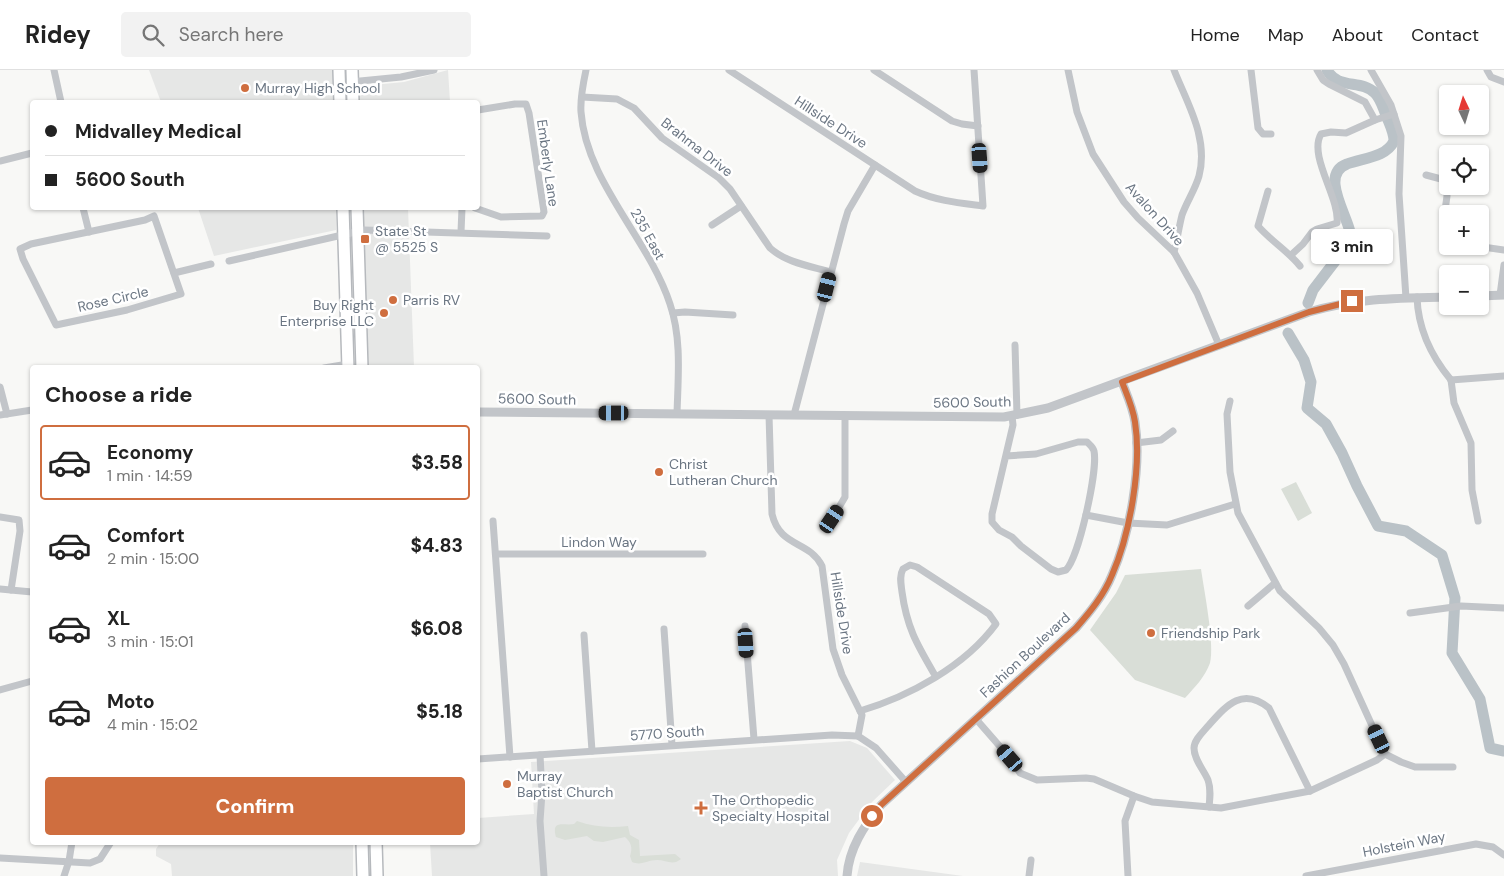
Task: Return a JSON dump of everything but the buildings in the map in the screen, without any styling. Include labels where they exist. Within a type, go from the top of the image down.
[{"type":"main road","points":[[339,70],[340,100]]},
{"type":"main road","points":[[352,76],[354,100]]},
{"type":"main road","points":[[343,210],[348,365]]},
{"type":"main road","points":[[357,210],[362,365]]},
{"type":"main road","points":[[362,845],[363,876]]},
{"type":"main road","points":[[376,845],[377,876]]},
{"type":"street","points":[[54,70],[61,100]]},
{"type":"street","points":[[339,83],[352,76],[401,77],[434,70]]},
{"type":"street","name":"235 East","points":[[586,70],[582,97],[582,119],[588,147],[603,179],[664,288],[673,313],[677,346],[677,414]]},
{"type":"street","name":"Hillside Drive","points":[[729,70],[875,165],[848,211],[794,415]]},
{"type":"street","points":[[874,70],[952,121],[978,126]]},
{"type":"street","points":[[875,165],[915,191],[928,197],[983,206],[974,70]]},
{"type":"street","name":"Avalon Drive","points":[[1068,70],[1083,131],[1098,162],[1124,202],[1174,252],[1196,293],[1219,345]]},
{"type":"street","points":[[1174,70],[1194,116],[1200,140],[1201,162],[1196,186],[1182,216],[1174,252]]},
{"type":"street","points":[[1251,70],[1258,128],[1263,134],[1271,134]]},
{"type":"street","points":[[1317,70],[1328,84],[1365,102],[1378,119]]},
{"type":"street","points":[[1371,70],[1385,93],[1401,136],[1399,194],[1406,298]]},
{"type":"street","points":[[1487,70],[1491,77],[1504,82]]},
{"type":"street","name":"Brahma Drive","points":[[582,97],[617,99],[634,108],[662,138],[719,178],[730,189],[770,248],[777,254],[786,259],[831,272]]},
{"type":"street","name":"Emberly Lane","points":[[480,110],[526,104],[544,205],[542,216],[501,217],[480,210]]},
{"type":"street","points":[[1291,255],[1312,232],[1323,226],[1337,223],[1335,208],[1317,148],[1321,134],[1346,132],[1392,115]]},
{"type":"street","points":[[0,160],[30,154]]},
{"type":"street","points":[[1426,175],[1441,179],[1445,184],[1445,205]]},
{"type":"street","points":[[1268,191],[1258,226],[1267,237],[1291,255],[1300,266]]},
{"type":"street","points":[[712,225],[742,206]]},
{"type":"street","points":[[84,210],[89,232]]},
{"type":"street","points":[[461,232],[462,210]]},
{"type":"street","name":"Rose Circle","points":[[154,216],[181,294],[127,310],[56,325],[23,259],[20,249],[31,244],[89,232],[154,216]]},
{"type":"street","points":[[229,261],[368,230],[547,236]]},
{"type":"street","points":[[1489,248],[1504,250]]},
{"type":"street","points":[[174,273],[211,264]]},
{"type":"street","points":[[1489,296],[1502,295],[1504,265]]},
{"type":"street","name":"5600 South","points":[[480,412],[995,417],[1015,415],[1048,408],[1328,306],[1352,301],[1439,297]]},
{"type":"street","points":[[1417,298],[1418,319],[1438,365],[1451,380],[1454,403],[1470,443],[1472,490],[1478,521]]},
{"type":"street","points":[[673,313],[733,315]]},
{"type":"street","points":[[1006,456],[1036,454],[1078,442],[1087,442],[1092,446],[1094,458],[1086,515],[1076,551],[1068,568],[1062,572],[1051,568],[1012,537],[999,530],[992,522],[992,514],[1015,415],[1015,345]]},
{"type":"street","points":[[1451,380],[1504,376]]},
{"type":"street","name":"Fashion Boulevard","points":[[847,876],[850,857],[865,826],[881,805],[1076,628],[1101,596],[1113,575],[1128,523],[1136,472],[1136,443],[1132,410],[1122,382]]},
{"type":"street","points":[[0,387],[3,414],[30,410]]},
{"type":"street","points":[[1230,401],[1227,414],[1230,472],[1235,504],[1275,583],[1286,598],[1319,628],[1332,645],[1344,664],[1385,754],[1415,767],[1453,767]]},
{"type":"street","name":"Hillside Drive","points":[[769,415],[772,514],[775,525],[786,538],[814,555],[822,566],[833,649],[842,675],[860,710]]},
{"type":"street","points":[[832,519],[845,497],[845,415]]},
{"type":"street","points":[[1136,443],[1161,440],[1173,431]]},
{"type":"street","points":[[1086,515],[1128,523],[1167,525],[1235,504]]},
{"type":"street","points":[[0,517],[19,520],[20,531],[10,590]]},
{"type":"street","points":[[493,521],[510,757]]},
{"type":"street","name":"Lindon Way","points":[[496,554],[702,554]]},
{"type":"street","points":[[906,782],[876,748],[858,736],[862,721],[860,710],[914,689],[936,677],[952,667],[989,633],[996,624],[988,614],[918,567],[910,565],[903,569],[900,576],[905,611],[916,643],[936,677]]},
{"type":"street","points":[[1248,606],[1275,583]]},
{"type":"street","points":[[0,589],[30,592]]},
{"type":"street","points":[[1410,613],[1461,606],[1504,608]]},
{"type":"street","points":[[745,626],[754,739]]},
{"type":"street","points":[[664,629],[672,745]]},
{"type":"street","points":[[584,635],[592,751]]},
{"type":"street","points":[[0,690],[30,682]]},
{"type":"street","points":[[1209,807],[1210,786],[1194,749],[1195,744],[1229,704],[1244,698],[1258,701],[1269,708],[1310,792]]},
{"type":"street","points":[[976,719],[1010,758],[1020,773],[1038,780],[1094,779],[1152,802],[1209,807],[1233,806],[1310,792],[1385,754]]},
{"type":"street","name":"5770 South","points":[[480,759],[832,734],[858,736]]},
{"type":"street","points":[[540,755],[542,793],[540,821],[544,876]]},
{"type":"street","points":[[1128,876],[1124,821],[1134,796]]},
{"type":"street","name":"Holstein Way","points":[[1306,876],[1476,844],[1493,847],[1504,855]]},
{"type":"street","points":[[64,876],[69,862],[72,845]]},
{"type":"street","points":[[0,858],[90,863],[97,861],[109,845]]},
{"type":"street","points":[[1028,876],[1031,860]]},
{"type":"shaded area","name":"Murray High School","points":[[149,70],[334,70],[334,100],[160,100]]},
{"type":"shaded area","points":[[448,70],[450,100],[359,100],[359,89],[362,86],[404,82]]},
{"type":"shaded area","points":[[199,210],[336,210],[336,230],[214,256]]},
{"type":"shaded area","points":[[362,210],[408,210],[414,365],[367,365]]},
{"type":"shaded area","points":[[1296,482],[1312,513],[1298,521],[1281,489]]},
{"type":"shaded area","name":"Friendship Park","points":[[1201,569],[1210,631],[1211,655],[1210,663],[1205,673],[1185,698],[1135,680],[1090,630],[1116,593],[1125,575]]},
{"type":"shaded area","name":"The Orthopedic Specialty Hospital","points":[[850,741],[867,748],[895,780],[872,802],[849,833],[837,860],[838,876],[432,876],[430,845],[480,845],[480,818],[534,814],[531,762]]},
{"type":"shaded area","points":[[577,821],[589,825],[628,826],[630,835],[639,840],[640,856],[675,854],[681,859],[672,862],[653,860],[639,863],[632,862],[630,856],[631,845],[625,837],[603,842],[594,841],[587,836],[565,840],[556,837],[555,828],[559,824],[574,824]]},
{"type":"shaded area","points":[[159,845],[353,845],[353,876],[172,876],[171,864],[156,856],[156,849]]},
{"type":"shaded area","points":[[860,862],[963,876],[857,876]]},
{"type":"waterway","points":[[1308,303],[1313,290],[1350,241],[1348,224],[1340,205],[1335,185],[1339,169],[1347,164],[1380,154],[1390,147],[1394,141],[1390,124],[1375,93],[1363,86],[1337,80],[1327,70]]},
{"type":"waterway","points":[[1288,333],[1304,360],[1311,382],[1307,408],[1326,424],[1378,526],[1406,531],[1442,555],[1455,598],[1452,653],[1480,699],[1490,748],[1504,751]]},
{"type":"place","name":"Murray High School","points":[[245,88]]},
{"type":"place","name":"State St @ 5525 S","points":[[365,239]]},
{"type":"place","name":"Parris RV","points":[[393,300]]},
{"type":"place","name":"Buy Right Enterprise LLC","points":[[384,313]]},
{"type":"place","name":"Christ Lutheran Church","points":[[659,472]]},
{"type":"place","name":"Friendship Park","points":[[1151,633]]},
{"type":"place","name":"Murray Baptist Church","points":[[507,784]]},
{"type":"place","name":"The Orthopedic Specialty Hospital","points":[[701,808]]},
{"type":"route","points":[[872,816],[881,805],[1076,628],[1101,596],[1113,575],[1128,523],[1136,472],[1135,421],[1130,401],[1122,382],[1309,312],[1352,301]]}]
